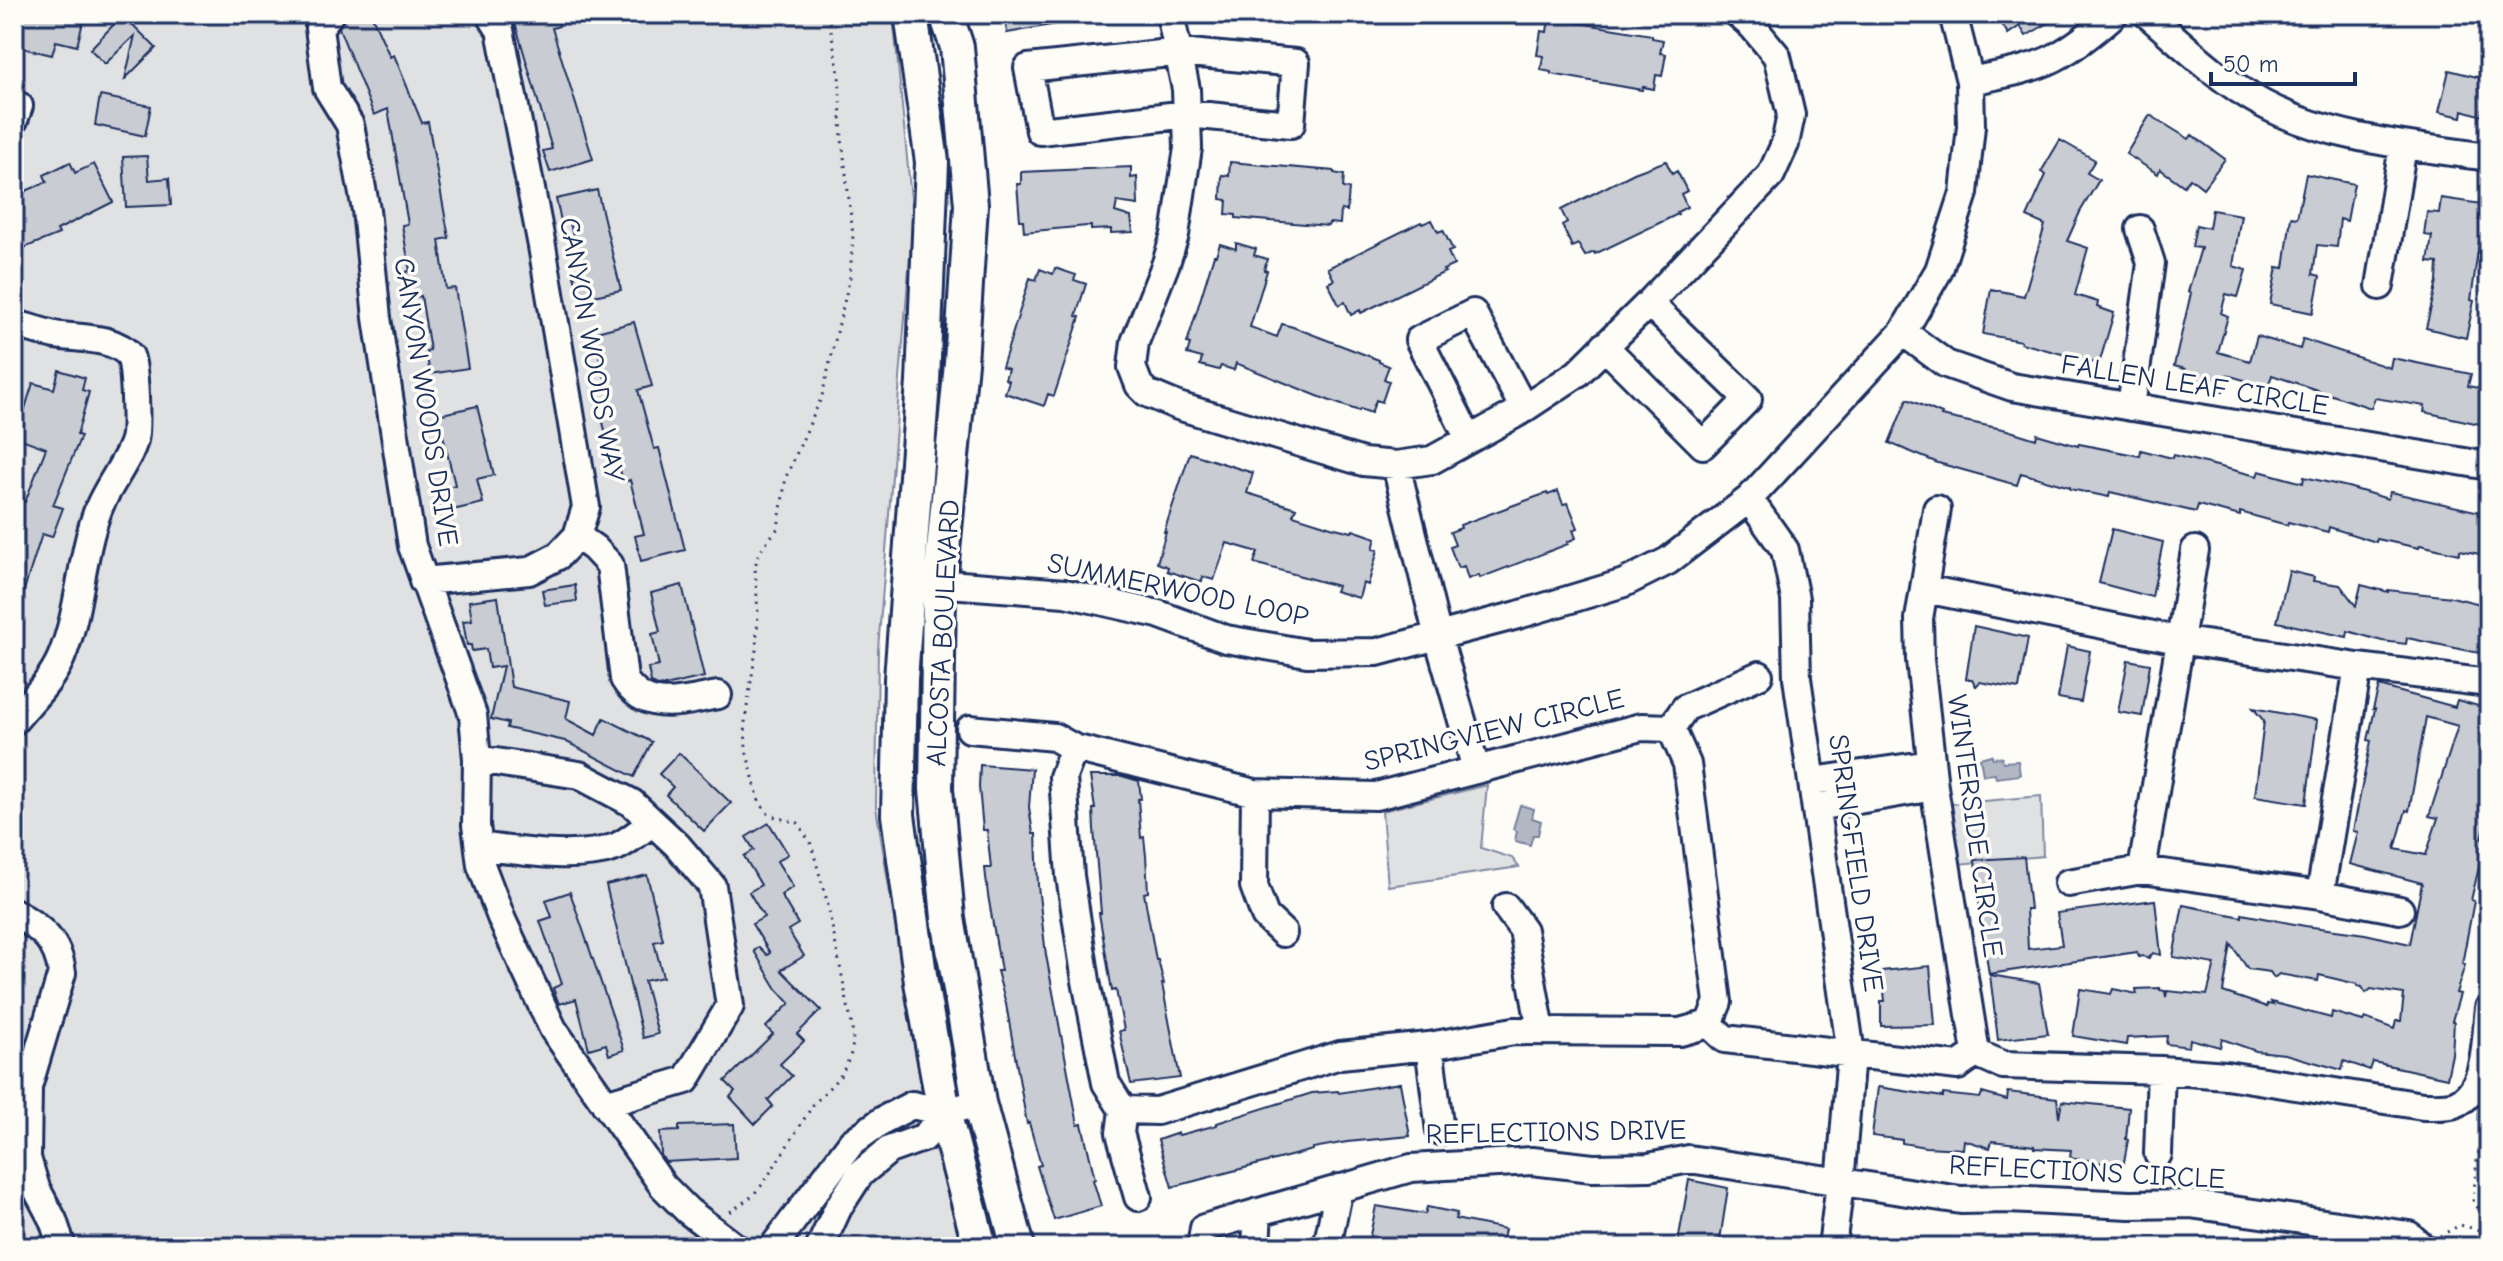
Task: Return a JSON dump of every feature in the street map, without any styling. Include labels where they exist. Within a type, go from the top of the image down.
[{"type":"main road","name":"ALCOSTA BOULEVARD","points":[[911,14],[932,162],[923,382],[901,679],[898,815],[921,982],[944,1112],[980,1247]]},
{"type":"main road","name":"ALCOSTA BOULEVARD","points":[[946,14],[957,47],[971,205],[961,363],[940,582],[936,789],[948,918],[979,1103],[1018,1247]]},
{"type":"street","name":"CANYON WOODS DRIVE","points":[[330,14],[319,28],[327,88],[350,125],[366,210],[377,318],[412,546],[473,715],[477,759],[476,825],[481,865],[502,920],[553,1029],[663,1186],[688,1211],[735,1247]]},
{"type":"street","name":"CANYON WOODS WAY","points":[[490,14],[500,30],[512,91],[586,507],[577,536]]},
{"type":"street","points":[[1170,14],[1188,114],[1188,148],[1175,235],[1135,342],[1132,367],[1139,385],[1147,393],[1178,406],[1363,462],[1396,465],[1432,460],[1524,409],[1578,373],[1771,175],[1785,144],[1791,115],[1777,56],[1738,14]]},
{"type":"street","name":"SUMMERWOOD LOOP","points":[[908,582],[1065,593],[1158,614],[1226,639],[1307,653],[1377,652],[1624,583],[1668,561],[1749,499],[1903,332],[1939,270],[1964,193],[1971,126],[1970,81],[1953,14]]},
{"type":"street","points":[[1970,81],[2025,69],[2054,58],[2098,29],[2114,14]]},
{"type":"street","points":[[2147,14],[2211,69],[2264,105],[2323,128],[2403,146],[2489,157]]},
{"type":"street","points":[[1179,52],[1296,63],[1291,124],[1188,114],[1040,131],[1028,68],[1179,52]]},
{"type":"street","points":[[2380,286],[2403,146]]},
{"type":"street","points":[[2131,407],[2151,263],[2140,229]]},
{"type":"street","points":[[1604,346],[1703,445],[1748,399],[1649,303]]},
{"type":"street","points":[[1469,439],[1419,340],[1473,313],[1524,409]]},
{"type":"street","points":[[14,324],[122,348],[135,369],[133,399],[136,427],[134,442],[98,511],[76,614],[61,659],[47,685],[14,721]]},
{"type":"street","name":"FALLEN LEAF CIRCLE","points":[[1903,332],[1946,364],[2012,387],[2489,466]]},
{"type":"street","points":[[1396,465],[1438,637],[1476,769]]},
{"type":"street","name":"SPRINGFIELD DRIVE","points":[[1749,499],[1785,550],[1795,599],[1797,678],[1851,1054],[1832,1247]]},
{"type":"street","name":"WINTERSIDE CIRCLE","points":[[1937,509],[1919,619],[1920,660],[1932,776],[1976,1053]]},
{"type":"street","points":[[423,581],[529,571],[558,556],[577,536],[610,565],[624,679],[630,689],[639,697],[651,701],[673,703],[718,695]]},
{"type":"street","points":[[2142,870],[2195,550]]},
{"type":"street","points":[[1925,589],[2178,640],[2489,683]]},
{"type":"street","points":[[2320,895],[2358,667]]},
{"type":"street","points":[[1709,1024],[1718,1002],[1694,812],[1687,764],[1671,728],[1685,708],[1759,675]]},
{"type":"street","name":"SPRINGVIEW CIRCLE","points":[[970,729],[1054,737],[1074,748],[1255,793],[1376,796],[1641,727],[1671,728]]},
{"type":"street","points":[[1074,748],[1063,777],[1070,876],[1106,1083],[1123,1110],[1120,1133],[1138,1197]]},
{"type":"street","points":[[477,759],[579,775],[632,803],[677,845],[712,886],[730,1006],[686,1080],[605,1104]]},
{"type":"street","points":[[1815,794],[1932,776]]},
{"type":"street","points":[[1255,793],[1254,886],[1265,916],[1283,933]]},
{"type":"street","points":[[479,846],[576,854],[617,847],[652,823]]},
{"type":"street","points":[[2068,883],[2142,870],[2320,895],[2400,910]]},
{"type":"street","points":[[1506,907],[1523,930],[1541,1031]]},
{"type":"street","points":[[14,912],[49,937],[60,955],[62,973],[28,1087],[27,1158],[36,1188],[53,1220],[62,1247]]},
{"type":"street","points":[[1709,1024],[1725,1039],[1851,1054],[1958,1066],[1976,1053],[2003,1065],[2226,1075],[2423,1106],[2454,1104],[2469,1094],[2480,1074],[2489,1008]]},
{"type":"street","points":[[1123,1110],[1157,1111],[1340,1055],[1429,1046],[1514,1031],[1680,1032],[1709,1024]]},
{"type":"street","points":[[1429,1046],[1440,1131]]},
{"type":"street","points":[[2158,1154],[2161,1070]]},
{"type":"street","points":[[773,1247],[852,1142],[883,1120],[912,1105],[944,1112],[979,1103]]},
{"type":"street","points":[[820,1247],[838,1208],[860,1174],[889,1150],[925,1137],[944,1112]]},
{"type":"street","name":"REFLECTIONS DRIVE","points":[[1201,1247],[1204,1228],[1411,1168],[1532,1161],[1593,1168],[1649,1167],[1689,1159],[1840,1183]]},
{"type":"street","name":"REFLECTIONS CIRCLE","points":[[1840,1183],[1961,1200],[2190,1204],[2409,1235],[2428,1244]]},
{"type":"street","points":[[1327,1247],[1339,1188]]},
{"type":"street","points":[[1258,1212],[1256,1246],[1264,1247]]},
{"type":"path","points":[[711,1230],[763,1184],[813,1105],[841,1075],[853,1043],[827,901],[811,844],[798,823],[769,815],[759,801],[746,750],[745,720],[756,650],[758,613],[755,567],[759,552],[778,528],[786,477],[822,396],[850,277],[853,235],[842,139],[839,74],[828,14]]},
{"type":"path","points":[[2428,1244],[2460,1225],[2479,1230],[2482,1215],[2473,1200],[2477,1160],[2489,1107]]},
{"type":"path","points":[[2482,1215],[2489,1215]]},
{"type":"path","points":[[2485,1247],[2489,1222]]},
{"type":"shaded area","points":[[14,14],[893,14],[913,219],[878,649],[876,807],[921,1085],[962,1247],[14,1247]]},
{"type":"shaded area","points":[[1991,755],[1993,758],[2002,757],[2003,762],[2018,761],[2020,775],[1996,778],[1995,774],[1983,775],[1980,758]]},
{"type":"shaded area","points":[[1487,785],[1481,848],[1512,858],[1519,867],[1388,886],[1382,811]]},
{"type":"shaded area","points":[[2041,796],[2043,856],[1958,864],[1950,804]]},
{"type":"shaded area","points":[[1520,805],[1534,809],[1532,818],[1541,821],[1538,835],[1533,835],[1530,845],[1515,841],[1517,831],[1513,829]]},
{"type":"building","points":[[14,14],[85,14],[77,46],[56,41],[52,55],[14,46]]},
{"type":"building","points":[[346,14],[371,14],[390,57],[394,55],[422,123],[428,122],[449,238],[439,240],[446,289],[455,288],[468,368],[430,374],[426,351],[430,350],[421,296],[410,298],[405,272],[410,271],[402,225],[408,224],[388,109],[374,115],[339,28]]},
{"type":"building","points":[[510,14],[555,14],[559,26],[552,28],[593,159],[550,172],[543,151],[552,149]]},
{"type":"building","points":[[1004,14],[1067,14],[1068,22],[1007,33]]},
{"type":"building","points":[[1996,14],[2064,14],[2026,36],[2020,26],[2008,34]]},
{"type":"building","points":[[123,15],[156,48],[125,79],[135,35],[105,64],[90,49]]},
{"type":"building","points":[[1549,18],[1652,35],[1652,38],[1663,40],[1660,53],[1666,54],[1662,76],[1656,75],[1654,89],[1643,87],[1642,90],[1541,70],[1543,56],[1537,55],[1541,31],[1547,32]]},
{"type":"building","points":[[2449,70],[2489,80],[2489,118],[2463,110],[2462,117],[2439,112]]},
{"type":"building","points":[[100,96],[151,106],[145,136],[95,125]]},
{"type":"building","points":[[2150,115],[2189,139],[2192,135],[2225,159],[2203,188],[2190,178],[2184,186],[2160,169],[2158,174],[2126,154]]},
{"type":"building","points":[[2060,140],[2095,160],[2087,173],[2099,180],[2067,241],[2088,248],[2075,295],[2098,302],[2097,307],[2114,313],[2099,364],[2021,341],[1983,334],[1991,289],[2024,296],[2045,225],[2027,217],[2046,175],[2041,172]]},
{"type":"building","points":[[147,156],[149,180],[169,178],[171,205],[126,207],[123,157]]},
{"type":"building","points":[[1666,161],[1672,174],[1677,171],[1687,191],[1681,194],[1687,207],[1595,254],[1585,256],[1578,244],[1572,247],[1562,225],[1567,222],[1561,210],[1634,173]]},
{"type":"building","points":[[70,162],[75,173],[94,164],[113,202],[57,230],[59,234],[14,252],[14,196],[47,182],[44,175]]},
{"type":"building","points":[[1230,162],[1334,171],[1344,175],[1343,188],[1349,189],[1347,211],[1341,210],[1340,224],[1329,223],[1328,226],[1236,218],[1236,215],[1226,214],[1227,200],[1221,199],[1222,175],[1229,176]]},
{"type":"building","points":[[1131,167],[1131,178],[1137,177],[1138,205],[1117,202],[1115,212],[1131,217],[1133,232],[1111,233],[1111,229],[1091,230],[1091,226],[1087,226],[1024,232],[1017,184],[1021,184],[1021,172]]},
{"type":"building","points":[[2306,174],[2354,184],[2347,221],[2340,219],[2337,247],[2317,245],[2313,274],[2320,276],[2313,313],[2270,304],[2277,267],[2284,268],[2291,217],[2297,218]]},
{"type":"building","points":[[597,190],[621,290],[580,299],[574,275],[582,274],[569,219],[561,221],[556,199]]},
{"type":"building","points":[[2441,198],[2482,204],[2479,220],[2488,221],[2485,244],[2479,243],[2471,300],[2474,301],[2466,338],[2426,328],[2437,282],[2438,263],[2428,262],[2432,236],[2424,235],[2427,212],[2439,213]]},
{"type":"building","points":[[2212,210],[2241,215],[2233,266],[2246,270],[2238,297],[2226,294],[2221,313],[2228,316],[2218,352],[2250,361],[2257,336],[2300,349],[2303,339],[2390,368],[2392,358],[2471,374],[2468,386],[2489,390],[2489,426],[2424,412],[2425,406],[2375,398],[2371,408],[2272,375],[2268,387],[2227,375],[2223,392],[2182,381],[2185,369],[2174,366],[2191,293],[2188,292],[2201,248],[2192,247],[2196,225],[2209,228]]},
{"type":"building","points":[[1432,220],[1438,232],[1443,230],[1453,250],[1448,252],[1454,265],[1361,313],[1360,310],[1351,315],[1345,302],[1339,305],[1328,283],[1334,280],[1328,268],[1421,222]]},
{"type":"building","points":[[1236,243],[1256,249],[1254,255],[1267,259],[1264,270],[1267,271],[1250,327],[1277,337],[1282,324],[1293,327],[1389,366],[1384,379],[1389,381],[1382,402],[1376,400],[1371,413],[1325,399],[1236,363],[1234,370],[1200,365],[1202,358],[1187,354],[1190,344],[1187,343],[1214,255],[1220,244],[1236,249]]},
{"type":"building","points":[[1055,268],[1076,275],[1074,280],[1086,284],[1076,316],[1080,317],[1054,396],[1048,394],[1044,406],[1005,393],[1009,381],[1005,379],[1008,369],[1002,367],[1030,278],[1036,280],[1040,269],[1053,274]]},
{"type":"building","points":[[634,322],[652,386],[638,390],[654,449],[659,448],[685,550],[641,561],[635,536],[644,534],[630,480],[623,482],[611,433],[606,434],[601,415],[614,412],[593,333]]},
{"type":"building","points":[[59,370],[85,378],[82,390],[89,392],[77,435],[81,436],[53,505],[63,508],[52,537],[42,534],[17,612],[14,611],[14,498],[25,502],[46,448],[16,437],[33,383],[54,389]]},
{"type":"building","points":[[1907,399],[1941,416],[2036,439],[2037,434],[2078,446],[2140,456],[2141,450],[2172,458],[2173,455],[2257,476],[2259,471],[2303,483],[2304,477],[2388,499],[2390,492],[2489,514],[2489,556],[2460,550],[2459,554],[2420,545],[2419,548],[2377,539],[2376,542],[2329,527],[2328,532],[2198,505],[2196,512],[2110,492],[2109,497],[2070,489],[2021,473],[2017,485],[1938,463],[1889,443]]},
{"type":"building","points":[[477,406],[494,475],[477,479],[483,503],[444,512],[439,489],[455,485],[438,415]]},
{"type":"building","points":[[1190,453],[1253,473],[1247,493],[1296,508],[1293,515],[1376,538],[1373,549],[1378,550],[1368,585],[1363,583],[1359,598],[1335,591],[1337,586],[1254,563],[1258,552],[1227,543],[1214,580],[1203,577],[1202,582],[1167,571],[1168,567],[1157,563]]},
{"type":"building","points":[[1558,491],[1563,504],[1568,503],[1578,528],[1573,530],[1576,538],[1568,544],[1480,578],[1479,575],[1468,579],[1464,566],[1458,568],[1450,547],[1455,545],[1450,532],[1461,528],[1460,525]]},
{"type":"building","points":[[2112,529],[2163,542],[2152,597],[2099,583]]},
{"type":"building","points":[[2289,571],[2314,577],[2313,581],[2340,585],[2356,606],[2361,585],[2388,592],[2452,597],[2489,606],[2489,655],[2407,638],[2406,644],[2348,631],[2347,637],[2277,622]]},
{"type":"building","points":[[575,585],[577,601],[545,605],[542,590]]},
{"type":"building","points":[[682,585],[704,677],[658,686],[651,683],[648,668],[659,666],[652,634],[660,632],[651,593]]},
{"type":"building","points":[[498,597],[511,687],[570,701],[566,719],[596,735],[604,718],[652,742],[634,777],[565,741],[507,728],[508,723],[491,719],[503,666],[489,668],[486,649],[472,651],[471,645],[467,645],[463,621],[472,620],[469,601]]},
{"type":"building","points":[[1974,626],[2028,638],[2019,689],[1980,682],[1976,686],[1972,679],[1966,679]]},
{"type":"building","points":[[2067,646],[2090,651],[2081,702],[2058,698]]},
{"type":"building","points":[[2128,660],[2150,664],[2142,716],[2118,712]]},
{"type":"building","points":[[2379,686],[2455,707],[2457,700],[2489,709],[2489,811],[2482,838],[2486,839],[2471,900],[2474,901],[2462,964],[2465,965],[2456,993],[2460,994],[2452,1021],[2452,1054],[2447,1078],[2373,1062],[2370,1070],[2344,1061],[2342,1070],[2285,1054],[2256,1051],[2222,1039],[2220,1047],[2190,1039],[2189,1047],[2166,1044],[2167,1036],[2127,1038],[2126,1045],[2073,1036],[2080,989],[2111,994],[2113,989],[2137,994],[2136,989],[2160,988],[2165,991],[2166,997],[2167,991],[2207,995],[2215,964],[2173,957],[2183,905],[2410,944],[2422,883],[2350,864],[2358,832],[2353,831],[2371,741],[2368,740]],"holes":[[[2426,717],[2458,726],[2429,816],[2438,818],[2426,855],[2395,849],[2406,810],[2409,811]],[[2231,944],[2248,969],[2270,972],[2274,978],[2279,974],[2318,981],[2319,975],[2357,984],[2366,993],[2371,989],[2404,994],[2401,1021],[2396,1021],[2394,1029],[2365,1018],[2363,1021],[2332,1012],[2331,1018],[2271,1002],[2273,1005],[2267,1004],[2267,1007],[2223,992]]]},
{"type":"building","points":[[2253,708],[2317,720],[2306,804],[2255,796],[2264,721]]},
{"type":"building","points":[[679,753],[731,803],[704,831],[666,795],[673,787],[659,774]]},
{"type":"building","points":[[980,765],[1032,769],[1029,807],[1033,834],[1036,834],[1046,955],[1078,1125],[1082,1124],[1101,1206],[1054,1220],[1027,1124],[1006,1004],[997,971],[1001,971],[985,868],[991,868],[987,830],[983,830]]},
{"type":"building","points":[[1090,776],[1122,776],[1139,781],[1141,838],[1144,837],[1148,892],[1144,893],[1180,1078],[1131,1084],[1119,1031],[1124,1030],[1116,990],[1112,991],[1099,913],[1095,809]]},
{"type":"building","points":[[769,823],[788,854],[777,861],[793,887],[781,895],[798,924],[788,930],[804,956],[781,970],[821,1010],[797,1034],[804,1041],[780,1064],[792,1076],[768,1100],[773,1106],[755,1124],[730,1097],[735,1091],[725,1081],[773,1034],[766,1027],[790,1003],[777,989],[754,951],[759,947],[767,955],[770,953],[752,924],[764,917],[749,892],[761,885],[744,856],[754,850],[746,837]]},
{"type":"building","points":[[2024,857],[2030,909],[2026,909],[2028,949],[2062,945],[2057,913],[2155,900],[2161,955],[2153,953],[2148,959],[2138,957],[2137,952],[1989,974],[1975,860]]},
{"type":"building","points":[[647,875],[663,940],[654,942],[663,977],[644,981],[658,1034],[643,1038],[606,885]]},
{"type":"building","points":[[570,892],[624,1050],[609,1055],[606,1044],[589,1049],[576,999],[559,1004],[553,988],[562,984],[540,921],[552,917],[546,900]]},
{"type":"building","points":[[1930,966],[1935,1025],[1881,1026],[1881,1001],[1885,1001],[1882,971]]},
{"type":"building","points":[[1990,975],[2039,983],[2048,1034],[1998,1040]]},
{"type":"building","points":[[1400,1083],[1410,1136],[1313,1148],[1172,1187],[1158,1140],[1217,1125],[1312,1093],[1339,1093]]},
{"type":"building","points":[[1878,1087],[1943,1097],[1943,1094],[1980,1098],[1982,1093],[2007,1100],[2008,1092],[2057,1098],[2059,1118],[2062,1101],[2129,1108],[2123,1167],[2070,1157],[2071,1150],[1992,1141],[1990,1148],[1964,1140],[1963,1149],[1925,1147],[1872,1136]]},
{"type":"building","points":[[734,1124],[736,1158],[665,1162],[661,1155],[660,1132],[679,1131],[679,1126]]},
{"type":"building","points":[[1689,1180],[1728,1188],[1719,1247],[1678,1242]]},
{"type":"building","points":[[1376,1206],[1425,1214],[1427,1207],[1457,1213],[1455,1219],[1505,1229],[1501,1247],[1368,1245]]}]
